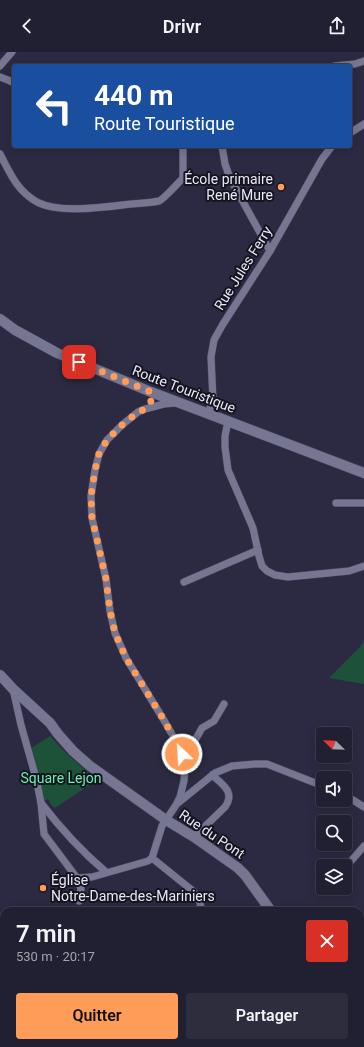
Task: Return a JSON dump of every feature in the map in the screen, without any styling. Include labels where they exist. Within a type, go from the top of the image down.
[{"type":"street","points":[[0,66],[12,52]]},
{"type":"street","points":[[352,64],[364,61]]},
{"type":"street","points":[[0,77],[12,82]]},
{"type":"street","points":[[352,132],[364,124]]},
{"type":"street","points":[[0,154],[15,182],[25,193],[38,202],[54,208],[67,209],[160,201],[183,178],[183,148]]},
{"type":"street","points":[[222,148],[225,164],[230,178],[270,251]]},
{"type":"street","name":"Rue Jules Ferry","points":[[208,413],[213,400],[211,357],[214,340],[270,251],[322,159],[330,148]]},
{"type":"street","name":"Route Touristique","points":[[0,319],[15,330],[57,353],[151,392],[364,473]]},
{"type":"street","points":[[145,409],[153,397],[151,392]]},
{"type":"street","points":[[77,878],[92,877],[148,861],[152,858],[162,826],[180,797],[184,781],[185,766],[180,748],[126,658],[115,633],[110,611],[105,572],[92,518],[91,496],[99,454],[107,440],[138,412],[164,404],[180,402]]},
{"type":"street","points":[[228,421],[225,436],[228,470],[253,528],[262,566],[267,571],[275,575],[288,577],[349,570],[364,566]]},
{"type":"street","points":[[336,503],[364,503]]},
{"type":"street","points":[[184,582],[258,550]]},
{"type":"street","name":"Rue du Pont","points":[[0,675],[13,689],[50,722],[73,751],[90,766],[166,820],[194,837],[238,868],[245,875],[268,907]]},
{"type":"street","points":[[13,689],[21,725],[36,778],[41,802],[44,834],[77,878],[81,889],[79,900]]},
{"type":"street","points":[[182,754],[194,742],[202,728],[214,721],[224,704]]},
{"type":"street","points":[[176,805],[212,775],[232,766],[267,764],[316,783]]},
{"type":"street","points":[[194,837],[228,803],[229,794],[226,788],[212,775]]},
{"type":"street","points":[[352,799],[364,807]]},
{"type":"street","points":[[41,802],[69,838],[89,859],[106,872]]},
{"type":"street","points":[[352,860],[364,846]]},
{"type":"street","points":[[152,858],[193,891],[199,900],[201,907]]},
{"type":"green space","points":[[364,641],[364,684],[329,678],[360,647]]},
{"type":"green space","name":"Square Lejon","points":[[50,736],[67,754],[97,780],[55,808],[48,799],[44,801],[30,749]]},
{"type":"place","name":"École primaire René Mure","points":[[281,187]]},
{"type":"place","name":"Église Notre-Dame-des-Mariniers","points":[[43,888]]},
{"type":"route","points":[[79,362],[151,392],[153,397],[145,409],[138,412],[122,425],[107,440],[99,454],[91,496],[92,518],[106,579],[110,611],[115,633],[126,658],[162,717],[182,754]]}]
